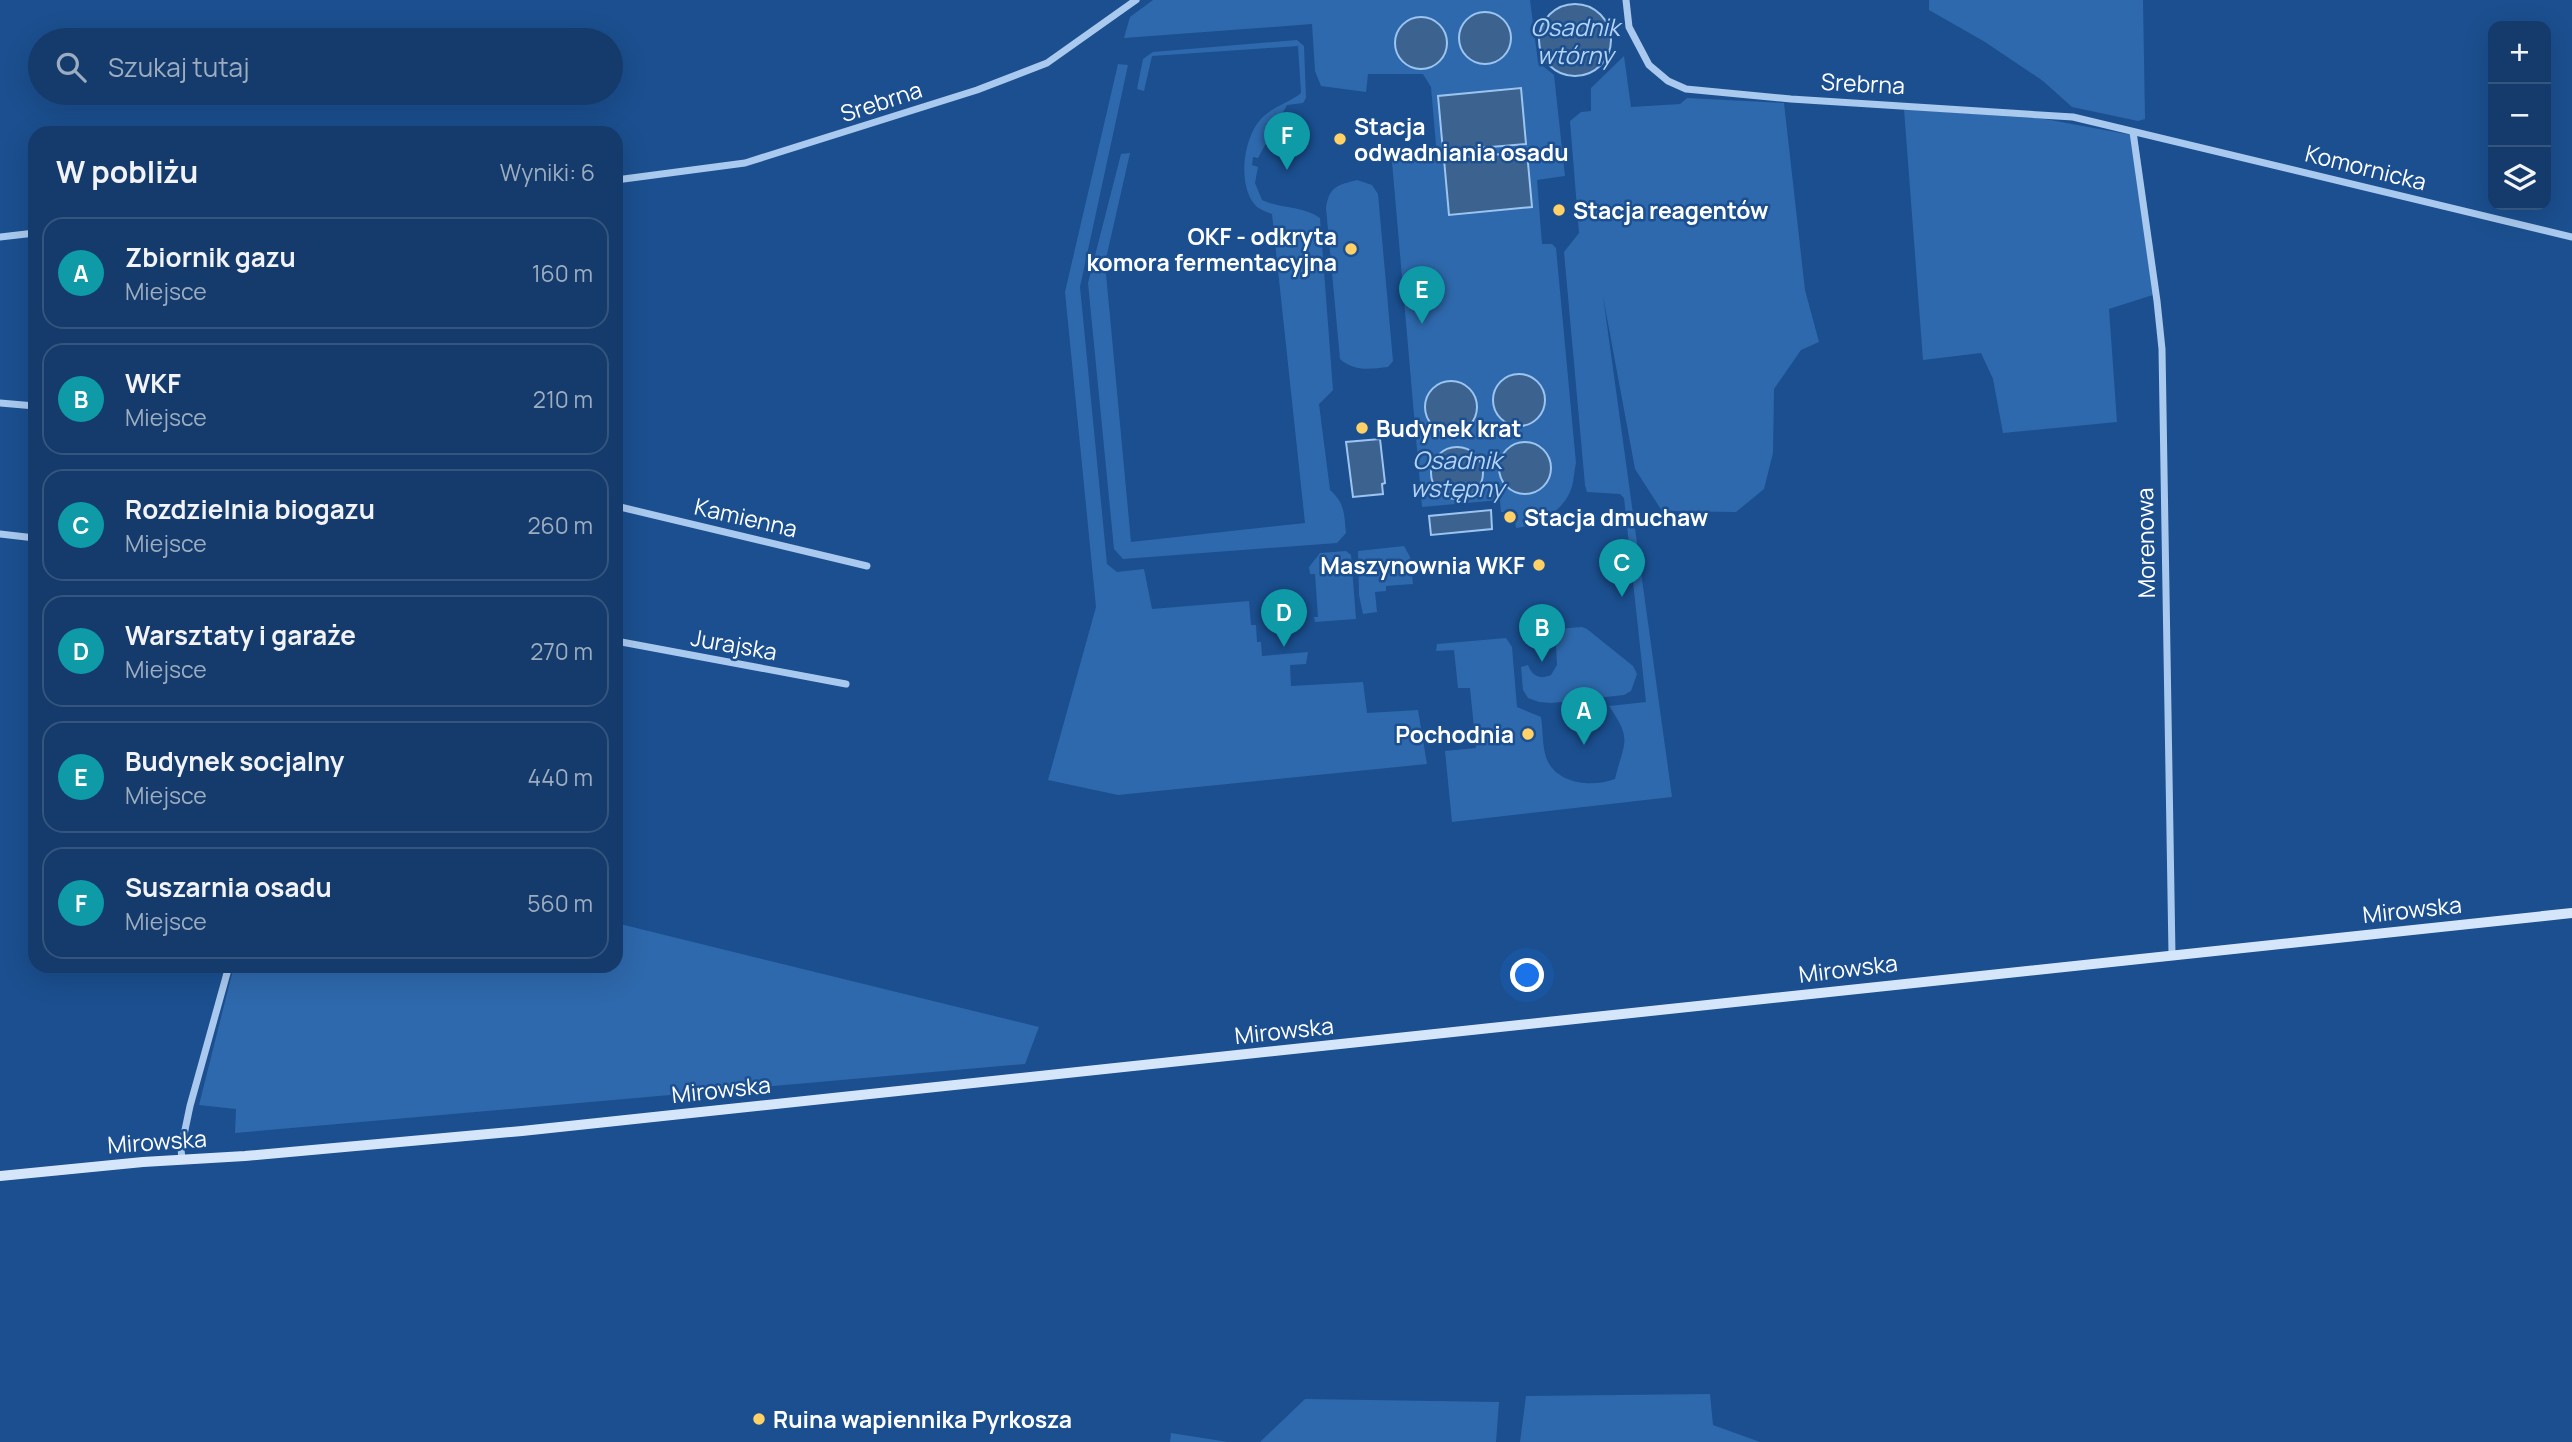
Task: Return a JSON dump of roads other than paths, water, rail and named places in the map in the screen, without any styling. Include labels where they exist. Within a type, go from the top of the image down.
[{"type":"street","name":"Srebrna","points":[[623,180],[745,163],[977,90],[1047,63],[1136,0]]},
{"type":"street","name":"Srebrna","points":[[1626,0],[1629,27],[1649,65],[1668,81],[1686,89],[1791,99],[2073,117],[2151,135]]},
{"type":"street","name":"Morenowa","points":[[2133,132],[2158,301],[2162,349],[2172,955]]},
{"type":"street","name":"Komornicka","points":[[2151,135],[2572,237]]},
{"type":"street","points":[[0,237],[28,234]]},
{"type":"street","points":[[0,403],[28,405]]},
{"type":"street","name":"Kamienna","points":[[623,508],[867,566]]},
{"type":"street","points":[[0,534],[28,537]]},
{"type":"street","name":"Jurajska","points":[[623,642],[846,684]]},
{"type":"street","name":"Mirowska","points":[[0,1176],[576,1126],[2572,913]]},
{"type":"street","points":[[182,1160],[181,1149],[190,1106],[227,973]]},
{"type":"water","name":"Osadnik wtórny","points":[[1575,4],[1595,10],[1605,20],[1611,40],[1605,60],[1595,70],[1575,76],[1555,70],[1545,60],[1539,40],[1545,20],[1555,10]]},
{"type":"water","name":"Osadnik wtórny","points":[[1485,12],[1495,14],[1503,20],[1509,28],[1509,48],[1503,56],[1495,62],[1485,64],[1475,62],[1467,56],[1461,48],[1459,38],[1461,28],[1467,20],[1475,14]]},
{"type":"water","points":[[1421,17],[1431,19],[1439,25],[1445,33],[1445,53],[1439,61],[1431,67],[1421,69],[1411,67],[1403,61],[1397,53],[1395,43],[1397,33],[1403,25],[1411,19]]},
{"type":"water","points":[[1521,88],[1526,144],[1443,151],[1438,96]]},
{"type":"water","points":[[1527,152],[1532,207],[1449,215],[1444,159]]},
{"type":"water","name":"Osadnik wstępny","points":[[1519,374],[1529,376],[1537,382],[1543,390],[1543,410],[1537,418],[1529,424],[1519,426],[1509,424],[1501,418],[1495,410],[1493,400],[1495,390],[1501,382],[1509,376]]},
{"type":"water","name":"Osadnik wstępny","points":[[1451,381],[1461,383],[1469,389],[1475,397],[1475,417],[1469,425],[1461,431],[1451,433],[1441,431],[1433,425],[1427,417],[1425,407],[1427,397],[1433,389],[1441,383]]},
{"type":"water","points":[[1380,439],[1385,483],[1382,484],[1383,494],[1353,497],[1346,442]]},
{"type":"water","name":"Osadnik wstępny","points":[[1525,442],[1535,444],[1543,450],[1549,458],[1549,478],[1543,486],[1535,492],[1525,494],[1515,492],[1507,486],[1501,478],[1499,468],[1501,458],[1507,450],[1515,444]]},
{"type":"water","name":"Osadnik wstępny","points":[[1457,447],[1467,449],[1475,455],[1481,463],[1481,483],[1475,491],[1467,497],[1457,499],[1447,497],[1439,491],[1433,483],[1431,473],[1433,463],[1439,455],[1447,449]]},
{"type":"water","points":[[1491,510],[1492,529],[1431,535],[1429,516]]},
{"type":"place","name":"Stacja odwadniania osadu","points":[[1340,139]]},
{"type":"place","name":"Suszarnia osadu","points":[[1287,170]]},
{"type":"place","name":"Stacja reagentów","points":[[1559,210]]},
{"type":"place","name":"OKF - odkryta komora fermentacyjna","points":[[1351,249]]},
{"type":"place","name":"Budynek socjalny","points":[[1422,324]]},
{"type":"place","name":"Budynek krat","points":[[1362,428]]},
{"type":"place","name":"Stacja dmuchaw","points":[[1510,517]]},
{"type":"place","name":"Maszynownia WKF","points":[[1539,565]]},
{"type":"place","name":"Rozdzielnia biogazu","points":[[1622,597]]},
{"type":"place","name":"Warsztaty i garaże","points":[[1284,647]]},
{"type":"place","name":"WKF","points":[[1542,662]]},
{"type":"place","name":"Pochodnia","points":[[1528,734]]},
{"type":"place","name":"Zbiornik gazu","points":[[1584,745]]},
{"type":"place","name":"Ruina wapiennika Pyrkosza","points":[[759,1419]]}]
